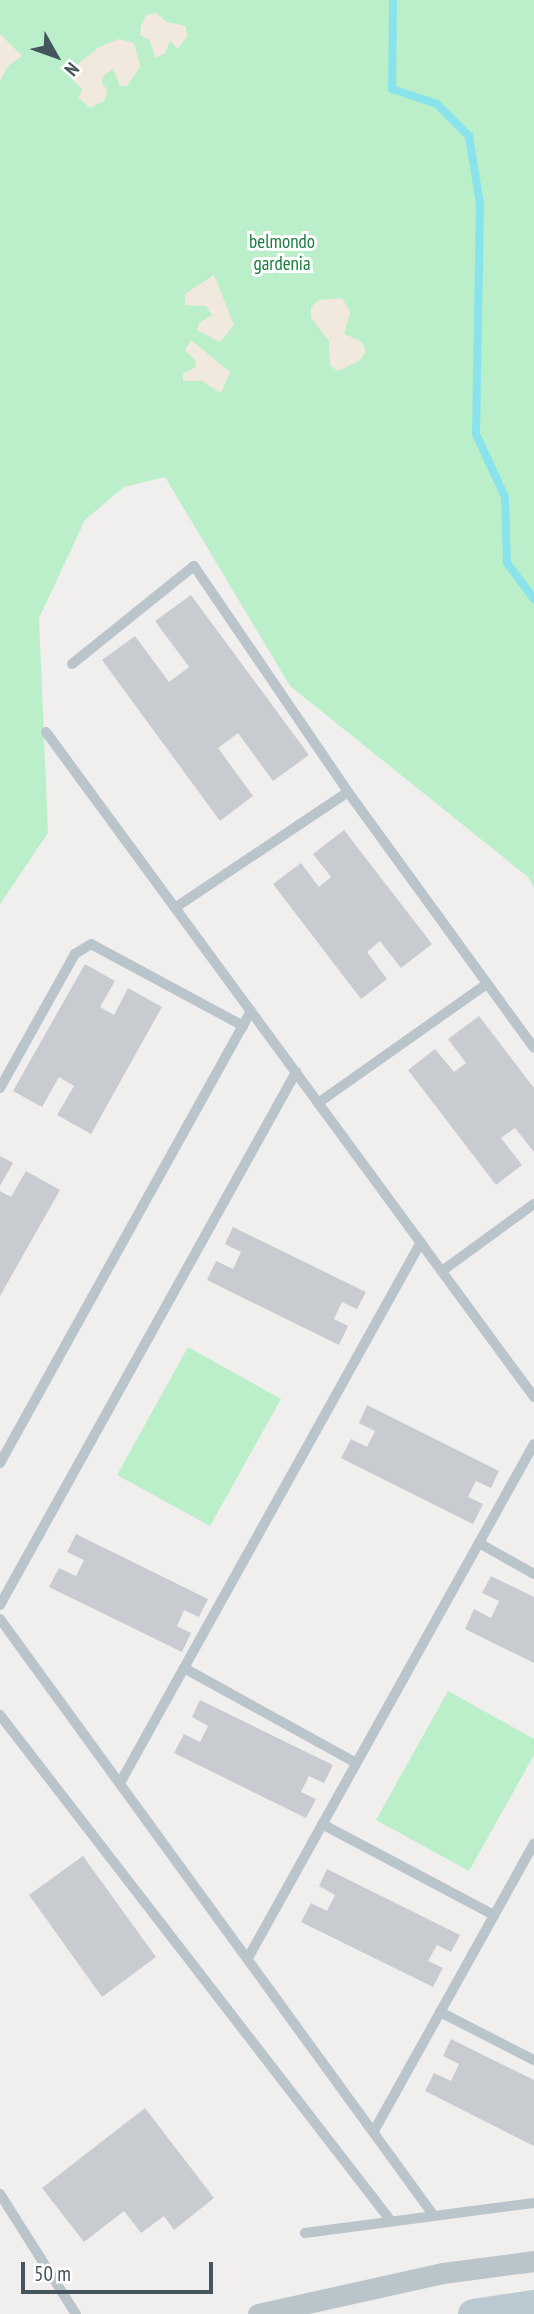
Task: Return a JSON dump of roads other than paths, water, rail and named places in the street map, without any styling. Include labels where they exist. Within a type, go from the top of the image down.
[{"type":"street","points":[[258,2314],[443,2273],[534,2261]]},
{"type":"street","points":[[473,2314],[534,2305]]},
{"type":"lane","points":[[72,664],[194,566],[348,792],[534,1048]]},
{"type":"lane","points":[[46,732],[534,1397]]},
{"type":"lane","points":[[176,907],[348,792]]},
{"type":"lane","points":[[0,1088],[75,954],[91,944],[243,1026]]},
{"type":"lane","points":[[318,1103],[487,984]]},
{"type":"lane","points":[[0,1463],[251,1011]]},
{"type":"lane","points":[[0,1605],[296,1072]]},
{"type":"lane","points":[[442,1271],[534,1203]]},
{"type":"lane","points":[[120,1783],[421,1242]]},
{"type":"lane","points":[[248,1958],[534,1444]]},
{"type":"lane","points":[[479,1543],[534,1574]]},
{"type":"lane","points":[[0,1619],[434,2216]]},
{"type":"lane","points":[[184,1668],[356,1763]]},
{"type":"lane","points":[[0,1715],[391,2221]]},
{"type":"lane","points":[[322,1824],[494,1915]]},
{"type":"lane","points":[[374,2131],[534,1843]]},
{"type":"lane","points":[[440,2012],[534,2060]]},
{"type":"lane","points":[[0,2194],[76,2314]]},
{"type":"lane","points":[[305,2233],[534,2203]]},
{"type":"waterway","points":[[393,0],[392,89],[437,104],[469,136],[480,204],[476,434],[505,497],[507,563],[534,599]]},
{"type":"park label","name":"belmondo gardenia","points":[[282,253]]}]
